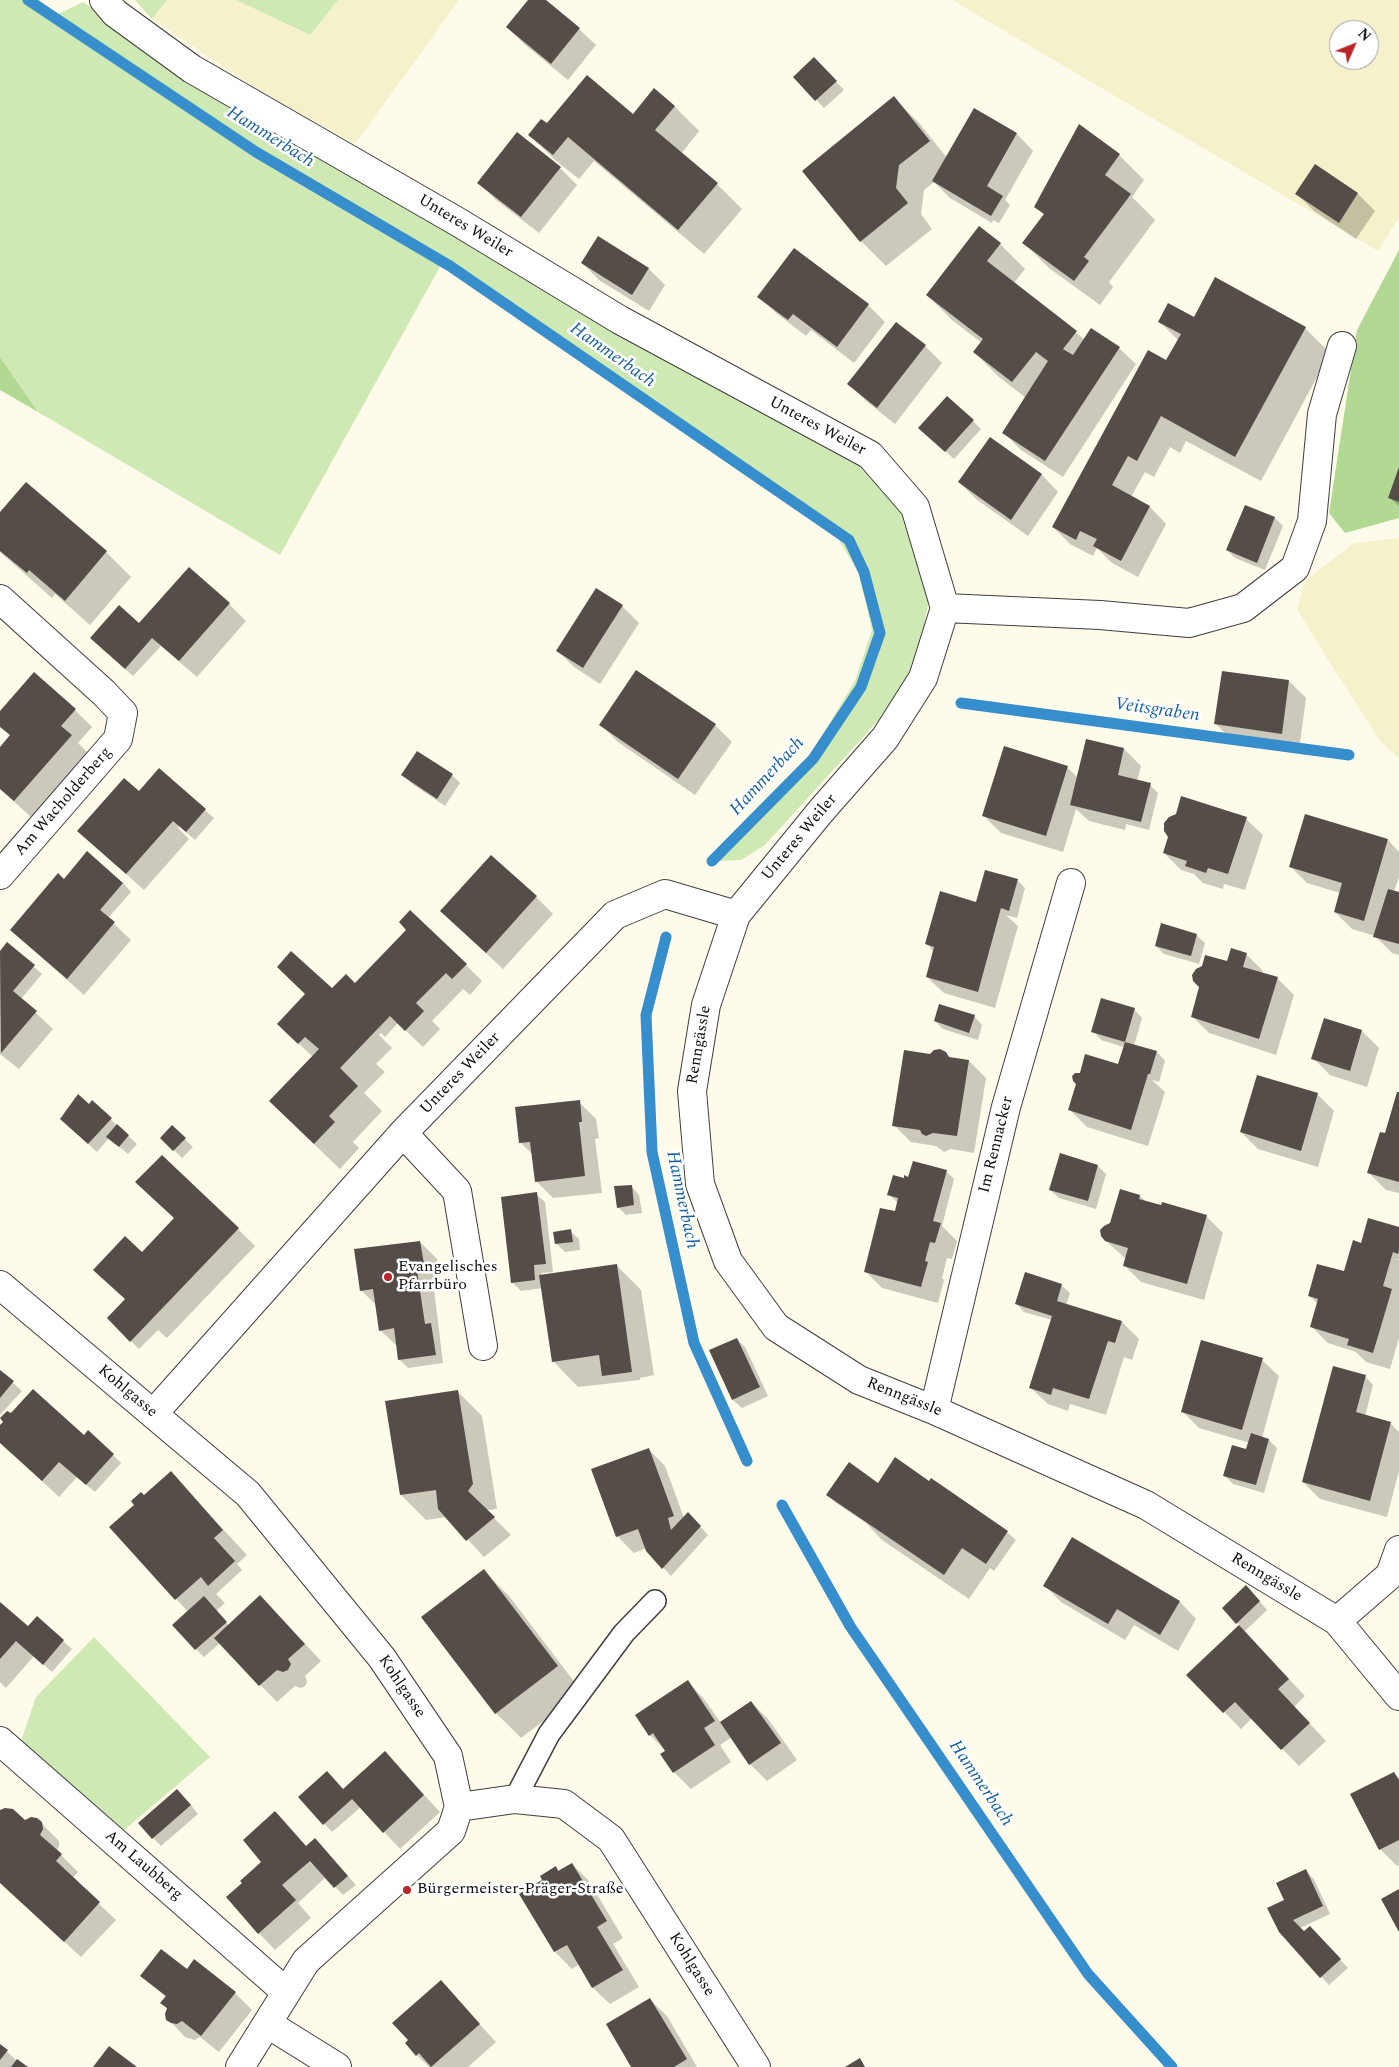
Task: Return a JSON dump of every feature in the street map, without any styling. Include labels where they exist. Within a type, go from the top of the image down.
[{"type":"street","name":"Unteres Weiler","points":[[104,0],[115,13],[192,69],[458,222],[620,320],[870,455],[915,507],[945,608],[923,678],[885,738],[821,811],[736,915],[665,894],[615,914],[404,1133],[153,1414]]},
{"type":"street","points":[[945,608],[1100,615],[1189,622],[1243,608],[1295,568],[1312,521],[1322,414],[1342,346]]},
{"type":"street","name":"Am Wacholderberg","points":[[0,599],[104,693],[123,713],[118,739],[0,876]]},
{"type":"street","name":"Im Rennacker","points":[[934,1410],[1006,1107],[1071,883]]},
{"type":"street","name":"Renngässle","points":[[736,915],[706,1005],[692,1091],[700,1184],[728,1261],[776,1327],[859,1380],[934,1410],[1146,1505],[1337,1621],[1399,1696]]},
{"type":"street","points":[[404,1133],[457,1190],[483,1346]]},
{"type":"street","name":"Kohlgasse","points":[[0,1285],[248,1494],[382,1658],[448,1756],[459,1807],[514,1799],[564,1804],[611,1839],[756,2067]]},
{"type":"street","points":[[1337,1621],[1390,1575],[1399,1550]]},
{"type":"street","name":"Am Laubberg","points":[[0,1741],[286,1992]]},
{"type":"street","points":[[240,2067],[306,1961],[451,1831],[459,1807]]},
{"type":"street","points":[[268,2024],[337,2067]]},
{"type":"lane","points":[[514,1799],[549,1734],[624,1634],[655,1601]]},
{"type":"shaded area","points":[[167,0],[236,0],[309,35],[338,0],[459,0],[355,144],[252,86],[152,19]]},
{"type":"shaded area","points":[[952,0],[1399,0],[1399,217],[1378,251]]},
{"type":"shaded area","points":[[1399,538],[1399,758],[1381,742],[1297,609],[1305,581],[1354,543]]},
{"type":"green space","points":[[0,0],[39,0],[58,14],[83,2],[240,105],[868,467],[906,519],[931,586],[918,664],[885,713],[765,845],[741,860],[718,861],[809,757],[855,681],[872,630],[859,574],[833,530],[442,263],[280,555],[38,412],[0,357]]},
{"type":"green space","points":[[135,0],[167,0],[152,19]]},
{"type":"green space","points":[[236,0],[338,0],[310,35]]},
{"type":"green space","points":[[1399,250],[1399,518],[1345,533],[1329,513],[1357,330]]},
{"type":"green space","points":[[0,357],[38,412],[0,390]]},
{"type":"green space","points":[[94,1637],[210,1757],[124,1830],[21,1741],[36,1697]]},
{"type":"building","points":[[528,0],[546,0],[580,28],[551,64],[506,27]]},
{"type":"building","points":[[814,57],[837,81],[815,101],[793,77]]},
{"type":"building","points":[[587,75],[633,114],[654,88],[675,106],[655,130],[718,183],[678,230],[568,137],[553,155],[528,135],[541,119],[547,123]]},
{"type":"building","points":[[894,96],[930,141],[899,165],[896,188],[908,203],[860,242],[802,171]]},
{"type":"building","points":[[974,108],[1017,133],[987,186],[1003,196],[991,216],[932,181]]},
{"type":"building","points":[[1079,124],[1120,154],[1105,175],[1131,194],[1084,257],[1089,261],[1074,281],[1022,243],[1044,214],[1034,207]]},
{"type":"building","points":[[517,132],[561,167],[521,217],[477,183]]},
{"type":"building","points":[[1315,164],[1358,193],[1339,223],[1295,194]]},
{"type":"building","points":[[979,226],[1001,243],[987,261],[1077,331],[1063,349],[1073,355],[1091,328],[1120,347],[1045,461],[1002,433],[1048,361],[1036,352],[1012,382],[973,352],[983,339],[926,295]]},
{"type":"building","points":[[598,236],[649,268],[632,295],[581,263]]},
{"type":"building","points":[[794,248],[869,304],[837,347],[793,314],[788,320],[757,297]]},
{"type":"building","points":[[1215,277],[1306,327],[1235,457],[1161,416],[1137,461],[1128,456],[1112,485],[1150,506],[1121,561],[1093,546],[1097,539],[1080,531],[1076,540],[1052,527],[1148,350],[1166,360],[1181,334],[1158,322],[1168,303],[1194,317]]},
{"type":"building","points":[[896,322],[926,345],[877,408],[847,384]]},
{"type":"building","points":[[947,396],[974,420],[945,452],[918,428]]},
{"type":"building","points":[[990,437],[1042,474],[1011,520],[958,482]]},
{"type":"building","points":[[1399,467],[1399,502],[1388,498]]},
{"type":"building","points":[[26,482],[107,551],[65,601],[29,570],[27,573],[0,551],[0,512]]},
{"type":"building","points":[[1245,505],[1275,517],[1257,563],[1226,550]]},
{"type":"building","points":[[189,567],[230,603],[179,661],[152,638],[125,669],[90,638],[119,605],[139,623]]},
{"type":"building","points":[[596,588],[623,605],[583,668],[556,651]]},
{"type":"building","points":[[636,670],[716,724],[678,779],[599,725]]},
{"type":"building","points":[[1222,671],[1289,680],[1282,734],[1214,724]]},
{"type":"building","points":[[34,672],[76,709],[61,726],[72,735],[14,801],[0,789],[0,747],[10,735],[0,727],[0,711]]},
{"type":"building","points":[[1086,739],[1124,748],[1118,775],[1151,783],[1141,822],[1070,805]]},
{"type":"building","points":[[1004,746],[1068,766],[1046,836],[982,816]]},
{"type":"building","points":[[417,751],[453,774],[437,799],[401,775]]},
{"type":"building","points":[[159,768],[206,809],[186,832],[173,821],[126,874],[77,831],[124,778],[139,791]]},
{"type":"building","points":[[1181,796],[1247,817],[1228,874],[1208,868],[1206,873],[1185,866],[1187,861],[1163,853],[1168,837],[1164,831],[1164,823],[1169,817],[1176,814]]},
{"type":"building","points":[[1305,814],[1388,839],[1364,921],[1334,912],[1342,883],[1289,867]]},
{"type":"building","points":[[87,851],[123,883],[100,910],[115,922],[67,979],[10,930],[58,873],[64,879]]},
{"type":"building","points":[[491,855],[537,896],[486,953],[440,911]]},
{"type":"building","points":[[985,870],[1018,879],[1009,911],[1001,908],[978,992],[926,977],[934,947],[925,944],[940,891],[976,902]]},
{"type":"building","points":[[1388,889],[1399,892],[1399,944],[1373,937]]},
{"type":"building","points":[[410,910],[467,964],[452,979],[446,973],[416,1003],[424,1011],[405,1031],[390,1016],[340,1068],[358,1086],[329,1116],[335,1122],[314,1144],[269,1101],[319,1049],[305,1037],[298,1044],[277,1024],[305,994],[277,967],[291,951],[332,988],[346,974],[355,983],[406,930],[399,922]]},
{"type":"building","points":[[1161,923],[1197,934],[1191,956],[1155,946]]},
{"type":"building","points":[[7,942],[35,965],[13,991],[37,1011],[1,1053],[0,951]]},
{"type":"building","points":[[1231,948],[1247,953],[1243,967],[1278,977],[1259,1039],[1191,1017],[1199,987],[1193,981],[1192,975],[1196,969],[1202,966],[1205,955],[1227,961]]},
{"type":"building","points":[[1101,998],[1135,1008],[1125,1042],[1091,1032]]},
{"type":"building","points":[[939,1004],[975,1015],[969,1033],[934,1021]]},
{"type":"building","points":[[1324,1018],[1362,1030],[1350,1071],[1311,1059]]},
{"type":"building","points":[[1125,1042],[1157,1051],[1131,1130],[1068,1110],[1076,1084],[1072,1076],[1075,1073],[1080,1073],[1085,1054],[1118,1064]]},
{"type":"building","points":[[940,1049],[946,1052],[949,1057],[969,1060],[957,1136],[933,1133],[926,1136],[920,1130],[892,1126],[904,1050],[930,1054],[934,1050]]},
{"type":"building","points":[[1257,1075],[1318,1093],[1301,1151],[1240,1132]]},
{"type":"building","points":[[1397,1092],[1399,1092],[1399,1182],[1367,1173],[1380,1132],[1385,1133]]},
{"type":"building","points":[[78,1094],[89,1104],[92,1100],[112,1118],[88,1144],[60,1119]]},
{"type":"building","points":[[580,1100],[582,1122],[579,1122],[585,1176],[535,1182],[530,1142],[519,1143],[515,1107]]},
{"type":"building","points":[[117,1124],[129,1135],[119,1147],[106,1137]]},
{"type":"building","points":[[172,1125],[186,1138],[173,1151],[160,1138]]},
{"type":"building","points":[[1060,1153],[1098,1165],[1088,1201],[1049,1190]]},
{"type":"building","points":[[162,1155],[239,1228],[130,1342],[107,1318],[125,1299],[93,1270],[125,1236],[142,1252],[174,1218],[135,1182]]},
{"type":"building","points":[[913,1161],[947,1170],[933,1221],[941,1223],[935,1243],[930,1242],[925,1261],[928,1262],[921,1287],[864,1272],[880,1208],[895,1211],[898,1198],[887,1195],[893,1175],[904,1178],[904,1175],[908,1177]]},
{"type":"building","points":[[632,1185],[634,1205],[617,1208],[614,1186]]},
{"type":"building","points":[[1120,1189],[1140,1195],[1139,1199],[1161,1205],[1162,1202],[1207,1215],[1187,1284],[1123,1266],[1128,1248],[1105,1241],[1101,1236],[1100,1230],[1110,1223]]},
{"type":"building","points":[[537,1192],[546,1264],[534,1265],[535,1280],[511,1283],[501,1197]]},
{"type":"building","points":[[1368,1218],[1399,1227],[1398,1254],[1393,1252],[1383,1286],[1392,1289],[1373,1353],[1347,1345],[1349,1339],[1310,1327],[1318,1299],[1308,1296],[1317,1264],[1344,1271],[1353,1240],[1361,1243]]},
{"type":"building","points":[[571,1229],[573,1242],[555,1244],[553,1232]]},
{"type":"building","name":"Evangelisches Pfarrbüro","points":[[420,1241],[424,1264],[416,1264],[425,1324],[431,1323],[436,1355],[398,1360],[394,1328],[379,1331],[373,1289],[360,1291],[354,1249]]},
{"type":"building","points":[[617,1264],[632,1372],[602,1376],[599,1355],[552,1362],[539,1275]]},
{"type":"building","points":[[1025,1272],[1062,1284],[1057,1301],[1122,1321],[1115,1343],[1108,1341],[1089,1399],[1053,1388],[1051,1395],[1029,1388],[1052,1316],[1015,1304]]},
{"type":"building","points":[[737,1338],[760,1387],[732,1400],[709,1350]]},
{"type":"building","points":[[1201,1340],[1263,1358],[1242,1430],[1181,1412]]},
{"type":"building","points":[[1333,1366],[1366,1375],[1356,1412],[1391,1422],[1370,1501],[1302,1482]]},
{"type":"building","points":[[0,1370],[14,1381],[0,1398]]},
{"type":"building","points":[[33,1389],[84,1435],[88,1430],[114,1454],[86,1485],[59,1462],[42,1481],[0,1443],[0,1425],[3,1422],[0,1418],[7,1411],[11,1413]]},
{"type":"building","points":[[458,1390],[473,1484],[468,1491],[495,1517],[466,1541],[438,1509],[436,1490],[400,1495],[385,1401]]},
{"type":"building","points":[[1251,1433],[1269,1439],[1256,1485],[1223,1476],[1232,1445],[1246,1449]]},
{"type":"building","points":[[649,1448],[674,1516],[668,1518],[671,1530],[688,1512],[701,1526],[662,1569],[646,1551],[638,1529],[616,1537],[591,1469]]},
{"type":"building","points":[[895,1457],[929,1481],[931,1478],[1008,1531],[986,1564],[962,1548],[944,1575],[826,1495],[849,1462],[878,1483]]},
{"type":"building","points":[[171,1471],[223,1530],[214,1538],[235,1561],[208,1586],[201,1577],[175,1600],[109,1527],[134,1505],[131,1501],[141,1492],[144,1495]]},
{"type":"building","points":[[1072,1537],[1180,1601],[1160,1635],[1117,1609],[1108,1624],[1043,1586]]},
{"type":"building","points":[[484,1569],[558,1666],[495,1714],[421,1617]]},
{"type":"building","points":[[1246,1585],[1260,1601],[1236,1624],[1222,1608]]},
{"type":"building","points":[[260,1595],[305,1644],[288,1659],[291,1664],[288,1670],[283,1672],[277,1670],[259,1686],[214,1638]]},
{"type":"building","points":[[204,1596],[227,1622],[195,1650],[172,1625]]},
{"type":"building","points":[[0,1602],[28,1626],[37,1616],[64,1640],[43,1665],[16,1641],[0,1659]]},
{"type":"building","points":[[1239,1625],[1289,1679],[1278,1689],[1310,1723],[1281,1750],[1235,1702],[1223,1713],[1186,1675]]},
{"type":"building","points":[[688,1680],[715,1721],[704,1728],[715,1745],[673,1773],[660,1754],[665,1751],[653,1733],[649,1736],[635,1715]]},
{"type":"building","points":[[751,1701],[781,1743],[749,1765],[720,1722]]},
{"type":"building","points":[[385,1751],[424,1795],[383,1833],[352,1799],[323,1825],[298,1797],[327,1771],[343,1789]]},
{"type":"building","points":[[1394,1772],[1399,1780],[1399,1840],[1379,1850],[1350,1794]]},
{"type":"building","points":[[177,1789],[191,1805],[152,1839],[138,1823]]},
{"type":"building","points":[[5,1808],[13,1809],[25,1820],[31,1817],[37,1818],[42,1822],[43,1829],[40,1835],[62,1854],[56,1861],[100,1902],[64,1942],[0,1883],[0,1810]]},
{"type":"building","points":[[275,1811],[306,1846],[315,1838],[348,1876],[334,1888],[310,1861],[282,1885],[296,1900],[258,1934],[226,1897],[261,1862],[243,1840]]},
{"type":"building","points":[[572,1863],[607,1921],[597,1927],[623,1970],[592,1988],[567,1945],[554,1952],[519,1894],[542,1880],[540,1876],[556,1866],[558,1871]]},
{"type":"building","points":[[1306,1869],[1323,1906],[1293,1920],[1304,1931],[1310,1926],[1341,1959],[1320,1978],[1279,1932],[1267,1908],[1284,1900],[1276,1883]]},
{"type":"building","points":[[1399,1889],[1399,1932],[1381,1899]]},
{"type":"building","points":[[161,1949],[187,1969],[194,1959],[236,1992],[201,2036],[182,2021],[177,2024],[166,2020],[167,2008],[160,2003],[166,1996],[140,1976]]},
{"type":"building","points":[[441,1980],[480,2024],[431,2067],[419,2053],[416,2056],[405,2043],[408,2040],[392,2023]]},
{"type":"building","points":[[650,1998],[687,2059],[674,2067],[631,2067],[606,2024]]},
{"type":"building","points":[[0,2044],[8,2050],[0,2060]]},
{"type":"building","points":[[109,2046],[137,2067],[93,2067]]},
{"type":"building","points":[[860,2058],[865,2067],[845,2067]]},
{"type":"building","points":[[17,2059],[28,2067],[11,2067]]},
{"type":"waterway","name":"Hammerbach","points":[[28,0],[256,152],[450,266],[849,540],[864,572],[880,633],[861,687],[813,759],[712,861]]},
{"type":"waterway","name":"Veitsgraben","points":[[961,703],[1349,755]]},
{"type":"waterway","name":"Hammerbach","points":[[666,937],[646,1015],[652,1152],[694,1343],[747,1461]]},
{"type":"waterway","name":"Hammerbach","points":[[782,1505],[850,1626],[1088,1974],[1172,2067]]},
{"type":"place","name":"Evangelisches Pfarrbüro","points":[[388,1277]]},
{"type":"place","name":"Bürgermeister-Präger-Straße","points":[[407,1890]]}]
